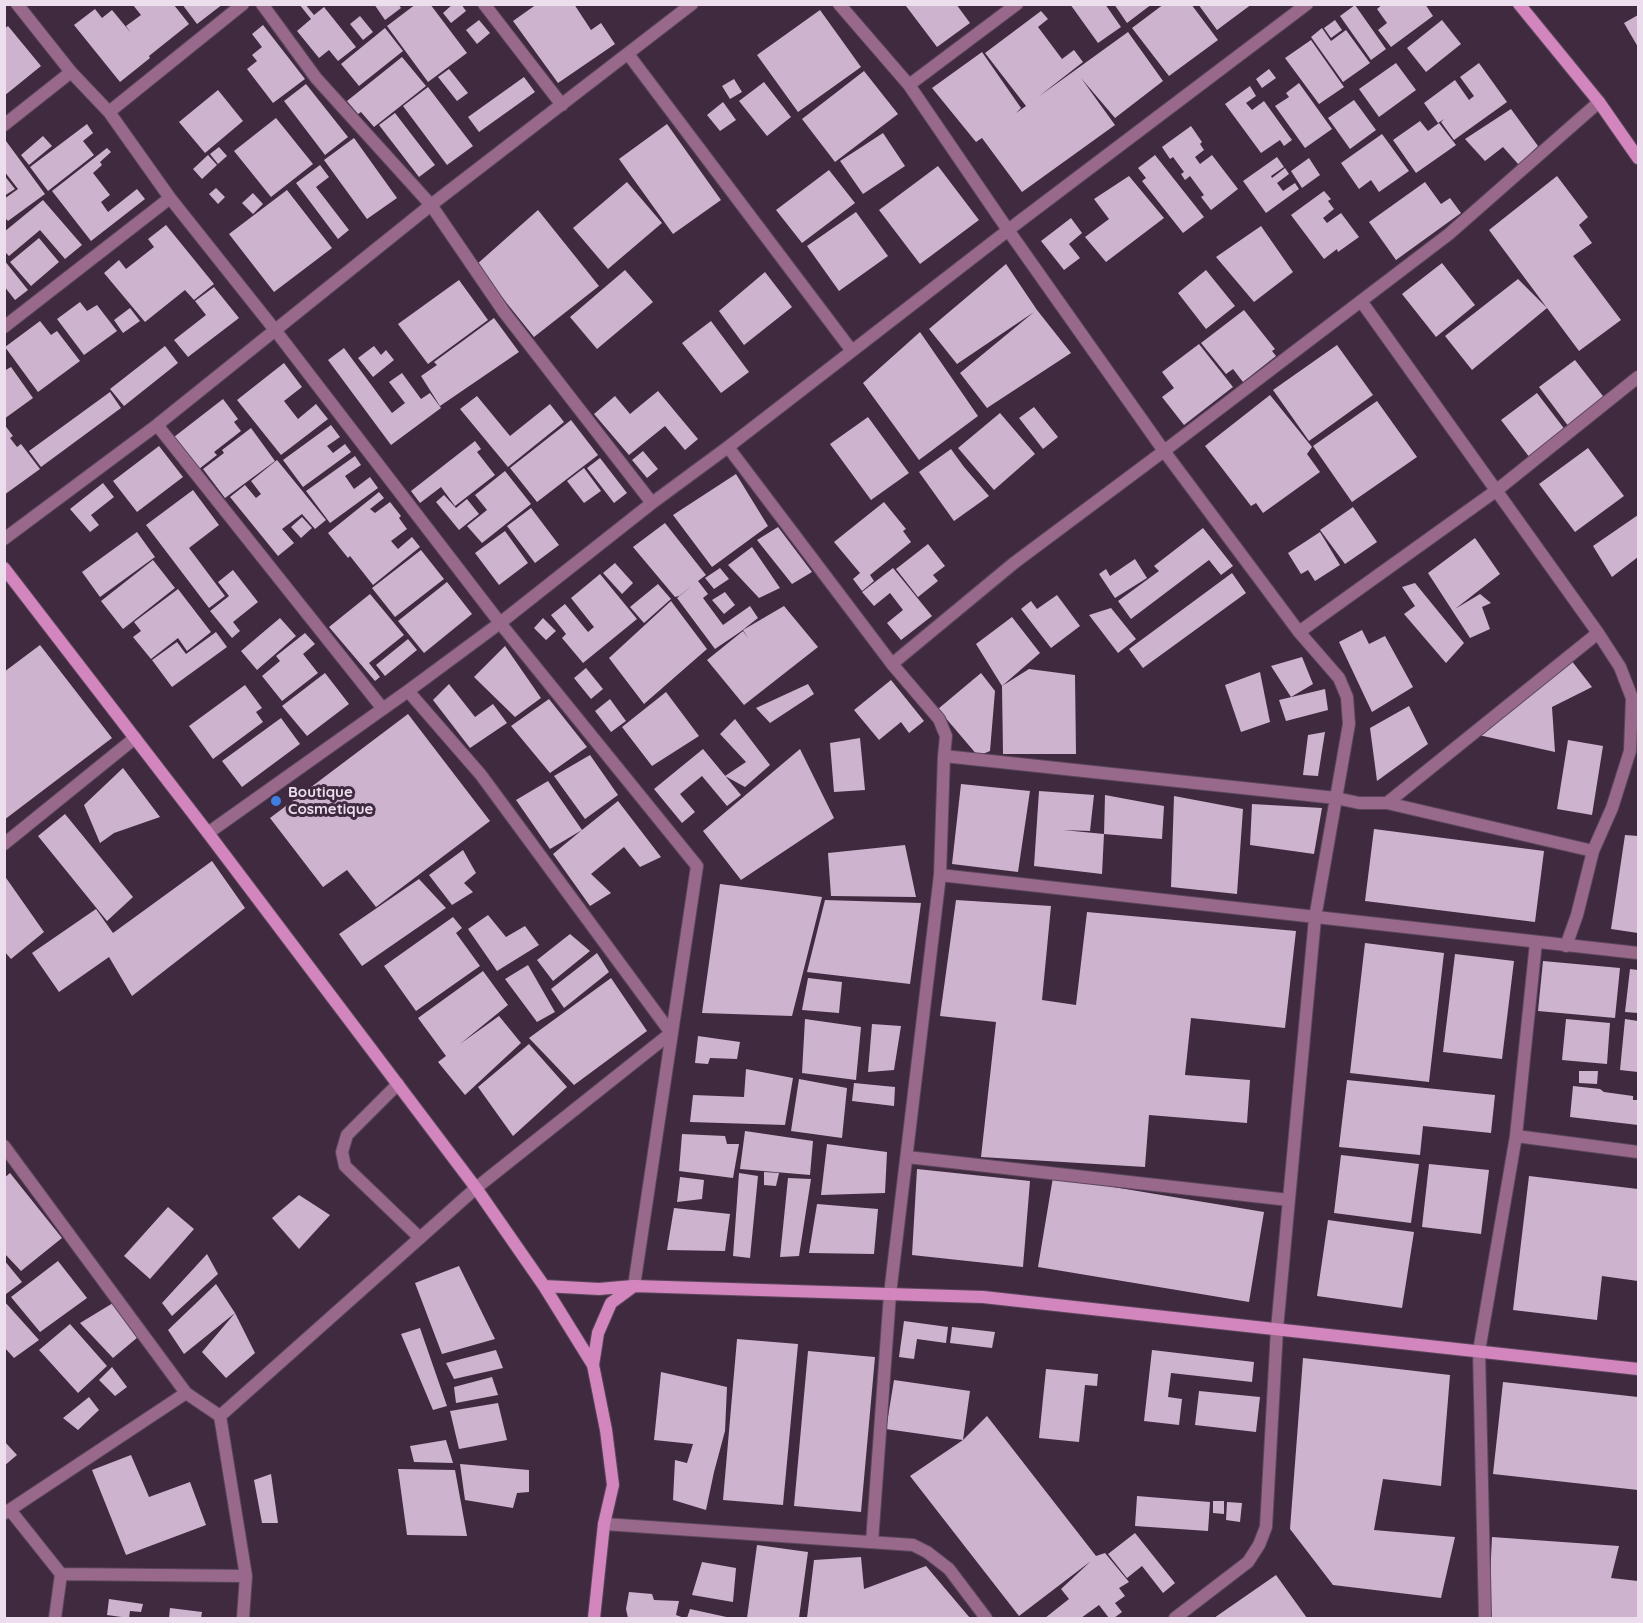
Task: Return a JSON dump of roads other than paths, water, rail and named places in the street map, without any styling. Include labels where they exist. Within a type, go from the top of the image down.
[{"type":"street","points":[[17,4],[71,72],[109,112],[170,198],[500,623],[697,866],[634,1286],[611,1303],[598,1333],[593,1365],[606,1430],[613,1485],[604,1524],[594,1618]]},
{"type":"street","points":[[109,112],[243,4]]},
{"type":"street","points":[[262,4],[316,78],[430,205],[504,312],[652,503]]},
{"type":"street","points":[[484,4],[562,105]]},
{"type":"street","points":[[4,538],[157,425],[430,205],[692,4]]},
{"type":"street","points":[[839,4],[909,85],[1164,451],[1299,632],[1339,678],[1347,697],[1348,724],[1315,918],[1277,1329],[1266,1527],[1259,1545],[1248,1562],[1175,1618]]},
{"type":"street","points":[[909,85],[1017,4]]},
{"type":"street","points":[[208,833],[500,623],[652,503],[1307,4]]},
{"type":"street","points":[[1519,4],[1599,102],[1638,158]]},
{"type":"street","points":[[628,54],[852,351]]},
{"type":"street","points":[[4,125],[71,72]]},
{"type":"street","points":[[892,664],[1014,563],[1449,234],[1599,102]]},
{"type":"street","points":[[4,327],[170,198]]},
{"type":"street","points":[[1361,301],[1598,633],[1620,666],[1632,698],[1630,751],[1612,808],[1593,851],[1577,915],[1566,946]]},
{"type":"street","points":[[1299,632],[1497,490],[1638,377]]},
{"type":"street","points":[[157,425],[383,708]]},
{"type":"street","points":[[728,447],[892,664],[939,719],[946,736],[940,875],[890,1294],[872,1542]]},
{"type":"street","points":[[4,568],[476,1188],[544,1286],[593,1365]]},
{"type":"street","points":[[1387,803],[1598,633]]},
{"type":"street","points":[[408,691],[481,775],[672,1033]]},
{"type":"street","points":[[4,844],[135,738]]},
{"type":"street","points":[[944,756],[1336,798],[1359,803],[1387,803],[1593,851]]},
{"type":"street","points":[[940,875],[1638,953]]},
{"type":"street","points":[[1485,1618],[1479,1351],[1516,1136],[1536,942]]},
{"type":"street","points":[[219,1416],[476,1188],[672,1033]]},
{"type":"street","points":[[398,1084],[346,1135],[342,1152],[345,1166],[420,1238]]},
{"type":"street","points":[[1516,1136],[1638,1152]]},
{"type":"street","points":[[4,1146],[186,1393],[219,1416],[246,1576],[243,1618]]},
{"type":"street","points":[[906,1157],[1289,1200]]},
{"type":"street","points":[[544,1286],[599,1289],[634,1286],[983,1297],[1638,1369]]},
{"type":"street","points":[[55,1618],[61,1574],[7,1511],[186,1393]]},
{"type":"street","points":[[604,1524],[913,1545],[927,1552],[949,1569],[986,1618]]},
{"type":"street","points":[[61,1574],[246,1576]]},
{"type":"place","name":"Boutique Cosmetique","points":[[276,801]]}]
